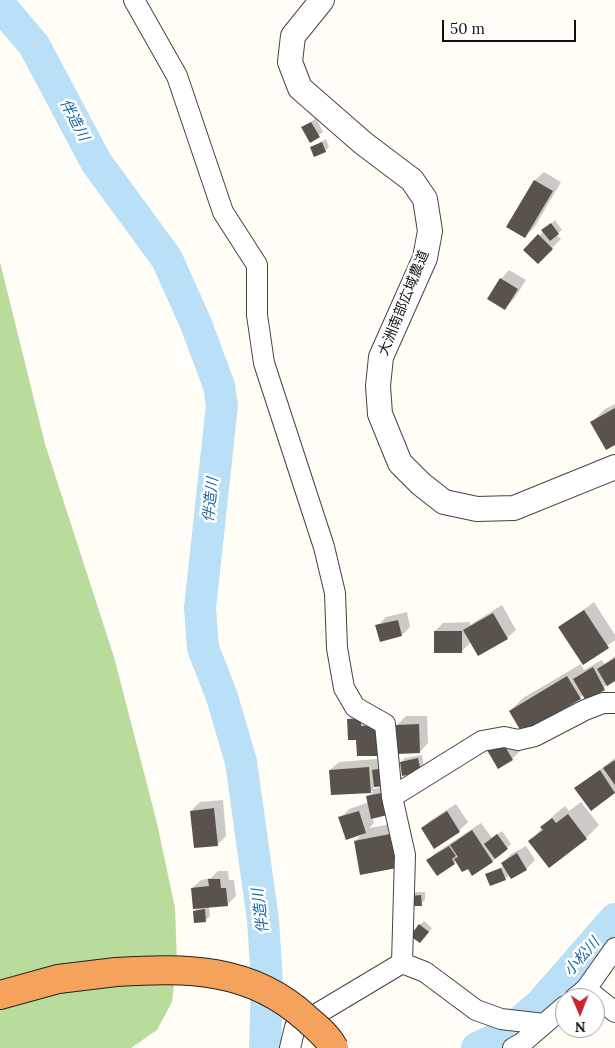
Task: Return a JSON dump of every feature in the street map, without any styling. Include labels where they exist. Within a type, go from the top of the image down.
[{"type":"highway","points":[[0,995],[58,980],[116,972],[158,969],[213,972],[259,985],[294,1006],[329,1039],[334,1048]]},
{"type":"street","points":[[134,0],[178,76],[223,212],[257,265],[256,315],[264,363],[326,556],[335,593],[336,648],[344,688],[356,707],[385,724],[392,797],[405,855],[402,963]]},
{"type":"street","name":"大洲南部広域農道","points":[[322,0],[293,36],[290,62],[300,88],[363,144],[412,180],[425,199],[430,230],[425,258],[381,357],[378,386],[380,414],[400,463],[421,484],[444,502],[477,508],[514,508],[615,467]]},
{"type":"street","points":[[392,797],[482,741],[504,737],[518,740],[535,736],[585,710],[603,703],[615,702]]},
{"type":"street","points":[[585,988],[615,948]]},
{"type":"street","points":[[402,963],[425,972],[476,1010],[501,1019],[544,1024]]},
{"type":"street","points":[[290,1048],[295,1027],[402,963]]},
{"type":"street","points":[[513,1048],[555,1015]]},
{"type":"green space","points":[[0,262],[45,444],[114,657],[157,823],[175,908],[177,960],[172,1002],[157,1030],[131,1048],[0,1048]]},
{"type":"building","points":[[311,122],[320,137],[310,143],[301,127]]},
{"type":"building","points":[[322,142],[326,152],[314,157],[310,147]]},
{"type":"building","points":[[534,180],[553,191],[525,238],[506,227]]},
{"type":"building","points":[[551,223],[559,234],[550,241],[541,230]]},
{"type":"building","points":[[538,234],[553,249],[538,264],[523,250]]},
{"type":"building","points":[[500,278],[518,289],[505,310],[487,299]]},
{"type":"building","points":[[615,408],[615,445],[606,450],[590,422]]},
{"type":"building","points":[[584,610],[609,648],[583,665],[558,627]]},
{"type":"building","points":[[493,613],[508,639],[478,656],[463,630]]},
{"type":"building","points":[[398,620],[402,636],[380,642],[375,625]]},
{"type":"building","points":[[434,631],[462,631],[462,653],[434,653]]},
{"type":"building","points":[[615,658],[615,681],[607,686],[597,669]]},
{"type":"building","points":[[593,667],[605,690],[586,701],[573,679]]},
{"type":"building","points":[[567,676],[581,699],[522,733],[509,711]]},
{"type":"building","points":[[347,719],[361,719],[361,726],[378,725],[382,756],[357,756],[356,740],[348,740]]},
{"type":"building","points":[[419,724],[420,753],[397,754],[396,725]]},
{"type":"building","points":[[502,741],[513,760],[498,769],[487,750]]},
{"type":"building","points":[[418,758],[421,772],[402,776],[400,762]]},
{"type":"building","points":[[615,760],[615,785],[603,768]]},
{"type":"building","points":[[369,767],[371,793],[331,795],[329,770]]},
{"type":"building","points":[[384,768],[386,786],[374,787],[372,770]]},
{"type":"building","points":[[600,770],[615,793],[591,811],[574,788]]},
{"type":"building","points":[[387,792],[392,814],[371,819],[366,796]]},
{"type":"building","points":[[214,808],[218,846],[194,848],[190,811]]},
{"type":"building","points":[[359,811],[366,833],[346,840],[338,817]]},
{"type":"building","points":[[447,811],[460,832],[434,849],[421,828]]},
{"type":"building","points":[[568,814],[587,839],[549,868],[528,841],[543,830],[540,827],[552,818],[556,823]]},
{"type":"building","points":[[472,830],[493,862],[472,876],[468,869],[462,872],[454,859],[458,857],[450,845]]},
{"type":"building","points":[[395,833],[402,867],[360,875],[354,841]]},
{"type":"building","points":[[497,834],[508,849],[495,859],[484,844]]},
{"type":"building","points":[[449,846],[456,856],[452,859],[455,864],[437,876],[426,860]]},
{"type":"building","points":[[517,853],[527,870],[511,879],[501,863]]},
{"type":"building","points":[[501,868],[506,880],[490,886],[485,874]]},
{"type":"building","points":[[208,879],[220,879],[221,888],[226,888],[228,906],[193,909],[191,888],[209,886]]},
{"type":"building","points":[[421,895],[422,906],[410,906],[410,896]]},
{"type":"building","points":[[205,909],[206,922],[194,923],[193,911]]},
{"type":"building","points":[[419,924],[429,932],[420,943],[410,936]]},
{"type":"waterway","name":"伴造川","points":[[0,5],[34,45],[96,162],[167,259],[196,324],[219,386],[222,405],[200,608],[203,648],[222,697],[241,762],[263,920],[267,982],[265,1048]]},
{"type":"waterway","name":"小松川","points":[[477,1048],[505,1035],[540,1005],[615,919]]}]
